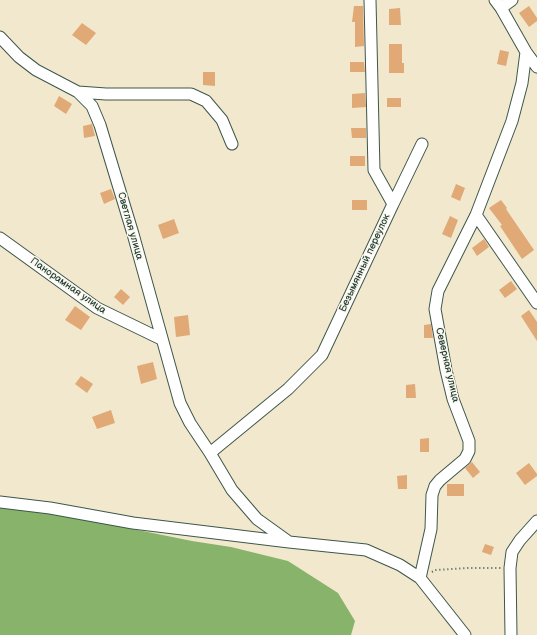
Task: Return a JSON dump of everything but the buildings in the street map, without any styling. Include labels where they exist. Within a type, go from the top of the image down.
[{"type":"street","name":"Безымянный переулок","points":[[210,453],[288,389],[322,355],[394,204],[374,170],[370,0]]},
{"type":"street","points":[[512,0],[498,4],[526,52],[537,67]]},
{"type":"street","name":"Светлая улица","points":[[0,37],[19,57],[36,70],[78,92],[92,106],[100,125],[133,234],[180,403],[190,424],[210,453],[232,490],[257,519],[289,542]]},
{"type":"street","name":"Северная улица","points":[[420,578],[431,529],[432,494],[435,486],[470,451],[469,441],[453,399],[447,377],[435,309],[438,291],[476,215],[512,121],[522,83],[526,52]]},
{"type":"street","points":[[78,92],[106,94],[191,94],[206,101],[222,120],[232,144]]},
{"type":"street","points":[[394,204],[422,144]]},
{"type":"street","points":[[476,215],[537,304]]},
{"type":"street","name":"Панорамная улица","points":[[0,238],[97,308],[161,339]]},
{"type":"street","points":[[0,502],[50,508],[133,523],[366,550],[400,565],[420,578],[465,635]]},
{"type":"street","points":[[511,635],[510,568],[512,552],[520,540],[537,521]]},
{"type":"path","points":[[420,578],[435,570],[510,568]]},
{"type":"green space","points":[[0,502],[192,541],[231,547],[288,561],[338,593],[355,621],[351,635],[0,635]]}]
